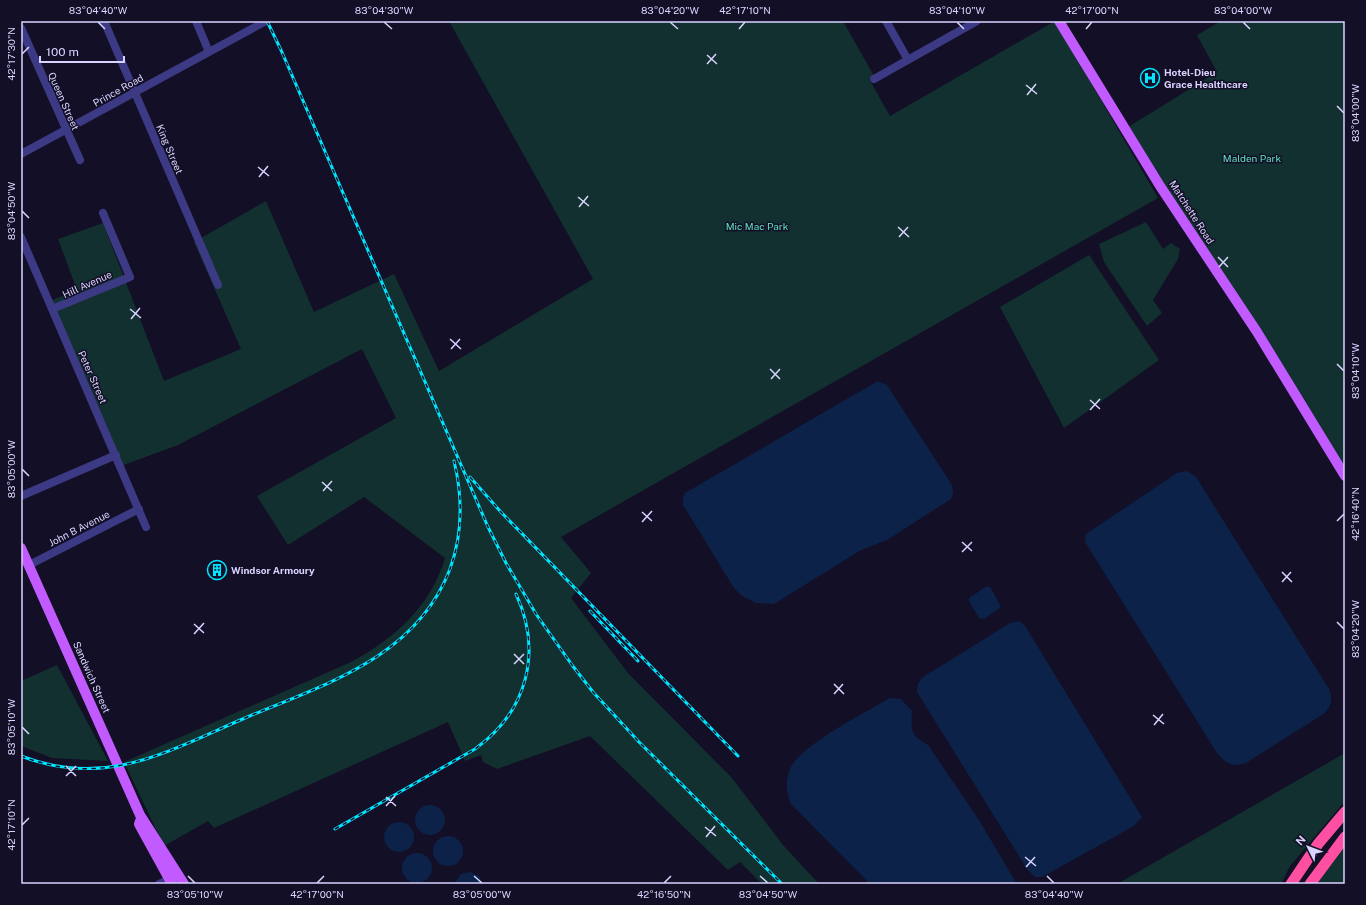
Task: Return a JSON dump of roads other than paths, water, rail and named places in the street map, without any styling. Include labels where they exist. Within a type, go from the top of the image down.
[{"type":"highway","points":[[1291,884],[1328,831],[1345,812]]},
{"type":"highway","points":[[1310,884],[1345,837]]},
{"type":"main road","name":"Matchette Road","points":[[1059,21],[1160,186],[1257,332],[1345,476]]},
{"type":"main road","name":"Sandwich Street","points":[[21,548],[140,815],[139,824],[169,881],[184,884]]},
{"type":"street","name":"King Street","points":[[104,21],[218,285]]},
{"type":"street","points":[[196,21],[209,52]]},
{"type":"street","name":"Prince Road","points":[[21,154],[266,21]]},
{"type":"street","points":[[886,21],[908,60]]},
{"type":"street","points":[[874,79],[973,22]]},
{"type":"street","name":"Queen Street","points":[[21,28],[65,130],[80,160]]},
{"type":"street","name":"Hill Avenue","points":[[52,309],[130,276],[103,213]]},
{"type":"street","name":"Peter Street","points":[[21,237],[23,246],[52,309],[146,526]]},
{"type":"street","points":[[21,496],[116,455]]},
{"type":"street","name":"John B Avenue","points":[[29,565],[139,509]]},
{"type":"water","points":[[878,381],[887,385],[952,485],[953,493],[951,499],[887,540],[861,550],[774,604],[756,603],[742,596],[734,588],[683,505],[685,493]]},
{"type":"water","points":[[1187,471],[1196,477],[1329,689],[1331,696],[1329,707],[1325,713],[1246,763],[1237,765],[1226,762],[1217,753],[1085,542],[1086,534],[1177,473]]},
{"type":"water","points":[[987,586],[991,588],[1001,607],[984,619],[979,618],[969,601],[969,598]]},
{"type":"water","points":[[1019,621],[1025,626],[1142,817],[1134,826],[1042,877],[1035,877],[1027,869],[917,692],[919,681],[926,675],[1010,623]]},
{"type":"water","points":[[890,698],[901,699],[912,711],[913,732],[918,738],[928,745],[979,820],[1017,884],[870,884],[791,804],[787,791],[788,774],[796,760],[806,750],[835,730]]},
{"type":"water","points":[[430,805],[441,809],[445,820],[441,831],[430,835],[419,831],[415,820],[419,809]]},
{"type":"water","points":[[399,822],[410,826],[414,837],[410,848],[399,852],[388,848],[384,837],[388,826]]},
{"type":"water","points":[[448,836],[459,840],[463,851],[459,862],[448,866],[437,862],[433,851],[437,840]]},
{"type":"water","points":[[417,853],[428,857],[432,868],[428,879],[417,883],[406,879],[402,868],[406,857]]},
{"type":"water","points":[[470,872],[479,876],[483,884],[454,884],[461,874]]},
{"type":"railway","points":[[267,21],[281,50],[488,527],[506,563],[536,614],[593,692],[639,742],[782,884]]},
{"type":"railway","points":[[21,756],[52,765],[81,769],[109,767],[136,762],[163,753],[306,693],[365,664],[391,646],[415,625],[435,600],[450,569],[457,542],[460,515],[459,488],[454,461]]},
{"type":"railway","points":[[470,477],[500,511],[738,756]]},
{"type":"railway","points":[[335,829],[475,749],[493,734],[507,717],[518,699],[525,679],[529,659],[528,637],[524,616],[516,594]]},
{"type":"railway","points":[[590,611],[638,661]]},
{"type":"place","name":"Hotel-Dieu Grace Healthcare","points":[[1150,78]]},
{"type":"place","name":"Windsor Armoury","points":[[217,570]]},
{"type":"park label","name":"Malden Park","points":[[1252,158]]},
{"type":"park label","name":"Mic Mac Park","points":[[757,226]]}]
